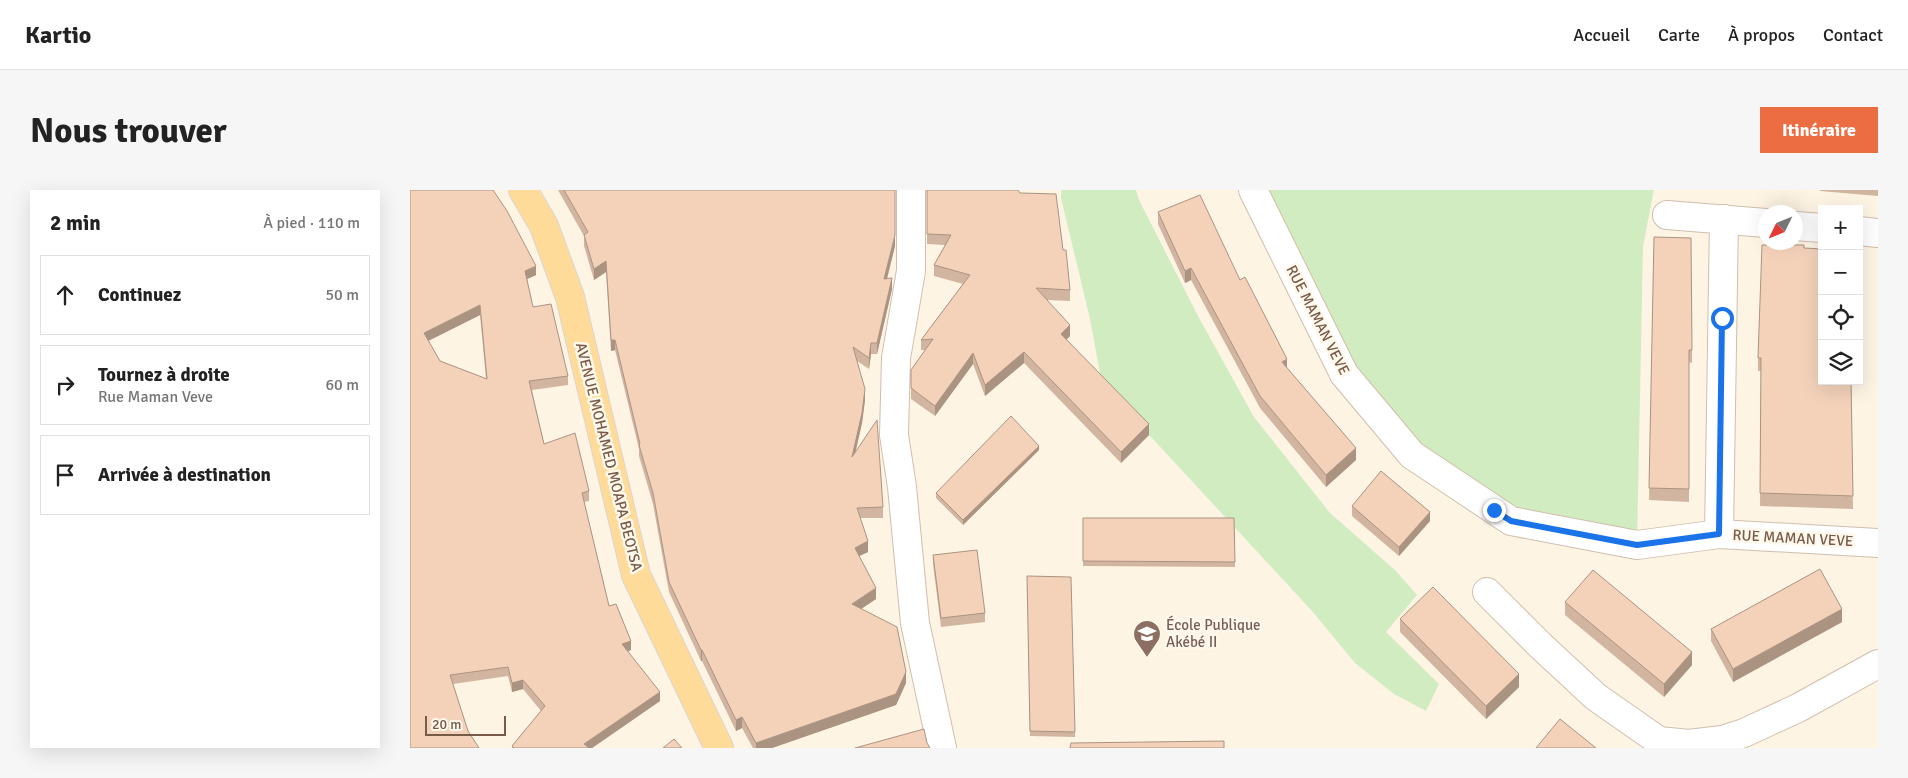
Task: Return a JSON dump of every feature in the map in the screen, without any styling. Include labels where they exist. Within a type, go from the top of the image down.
[{"type":"main road","name":"AVENUE MOHAMED MOAPA BEOTSA","points":[[523,190],[544,226],[570,297],[636,575],[719,748]]},
{"type":"street","points":[[911,190],[911,271],[896,358],[894,435],[902,487],[915,623],[942,748]]},
{"type":"street","name":"RUE MAMAN VEVE","points":[[1253,190],[1344,374],[1412,455],[1511,521],[1637,545],[1719,534],[1878,543]]},
{"type":"street","points":[[1667,215],[1758,222]]},
{"type":"street","points":[[1719,534],[1724,219]]},
{"type":"street","points":[[1803,227],[1818,228]]},
{"type":"street","points":[[1863,231],[1878,233]]},
{"type":"street","points":[[1487,592],[1596,697],[1659,741],[1689,744],[1722,740],[1744,733],[1798,708],[1878,664]]},
{"type":"green space","points":[[1061,190],[1136,190],[1139,200],[1198,316],[1254,417],[1330,513],[1395,570],[1417,595],[1386,632],[1439,684],[1426,711],[1394,694],[1355,663],[1312,611],[1102,384],[1090,319],[1061,198]]},
{"type":"green space","points":[[1253,190],[1654,190],[1643,246],[1637,545],[1511,521],[1412,455],[1344,374]]},
{"type":"building","points":[[410,190],[493,190],[507,211],[536,266],[525,271],[533,307],[551,304],[568,376],[529,381],[544,444],[575,433],[589,491],[582,493],[609,606],[616,604],[631,641],[622,644],[660,692],[584,744],[589,748],[514,748],[512,746],[545,706],[523,680],[512,683],[508,667],[450,675],[468,731],[479,748],[410,748]],"holes":[[[480,305],[487,379],[440,361],[424,333]]]},
{"type":"building","points":[[564,190],[895,190],[895,235],[884,279],[892,278],[877,343],[871,343],[869,358],[853,347],[865,389],[862,413],[852,457],[877,420],[883,507],[857,508],[868,541],[855,548],[876,588],[852,604],[897,627],[906,672],[896,694],[756,743],[742,717],[736,720],[669,582],[653,493],[639,445],[615,340],[611,340],[606,261],[594,269],[584,235],[588,232]]},
{"type":"building","points":[[927,190],[1018,190],[1020,193],[1056,194],[1063,250],[1066,250],[1070,290],[1036,288],[1070,325],[1061,334],[1149,424],[1121,452],[1024,352],[985,385],[973,353],[935,406],[911,388],[911,370],[933,339],[921,340],[970,275],[934,265],[951,235],[927,234]]},
{"type":"building","points":[[1200,195],[1240,280],[1245,277],[1287,359],[1282,362],[1356,448],[1326,475],[1260,396],[1191,268],[1185,271],[1158,212]]},
{"type":"building","points":[[1654,237],[1691,238],[1692,350],[1689,350],[1689,489],[1649,488]]},
{"type":"building","points":[[1803,245],[1804,248],[1818,249],[1818,385],[1851,385],[1853,496],[1760,493],[1761,358],[1758,358],[1762,250],[1803,250]]},
{"type":"building","points":[[1011,416],[1039,446],[963,520],[936,493]]},
{"type":"building","points":[[1381,471],[1430,512],[1399,547],[1352,506]]},
{"type":"building","points":[[1083,518],[1234,518],[1235,562],[1083,561]]},
{"type":"building","points":[[977,550],[985,613],[941,618],[933,555]]},
{"type":"building","points":[[1820,569],[1842,609],[1733,669],[1711,629]]},
{"type":"building","points":[[1593,570],[1692,652],[1664,684],[1565,602]]},
{"type":"building","points":[[1027,576],[1071,577],[1075,732],[1030,731]]},
{"type":"building","points":[[1433,587],[1519,674],[1486,706],[1400,619]]},
{"type":"building","points":[[1560,719],[1596,748],[1536,748]]},
{"type":"building","points":[[924,729],[930,748],[855,748]]},
{"type":"building","points":[[674,739],[682,748],[663,748]]},
{"type":"building","points":[[1224,741],[1224,748],[1070,748],[1071,743]]},
{"type":"place","name":"École Publique Akébé II","points":[[1147,658]]},
{"type":"route","points":[[1494,510],[1511,521],[1637,545],[1719,534],[1722,318]]}]
